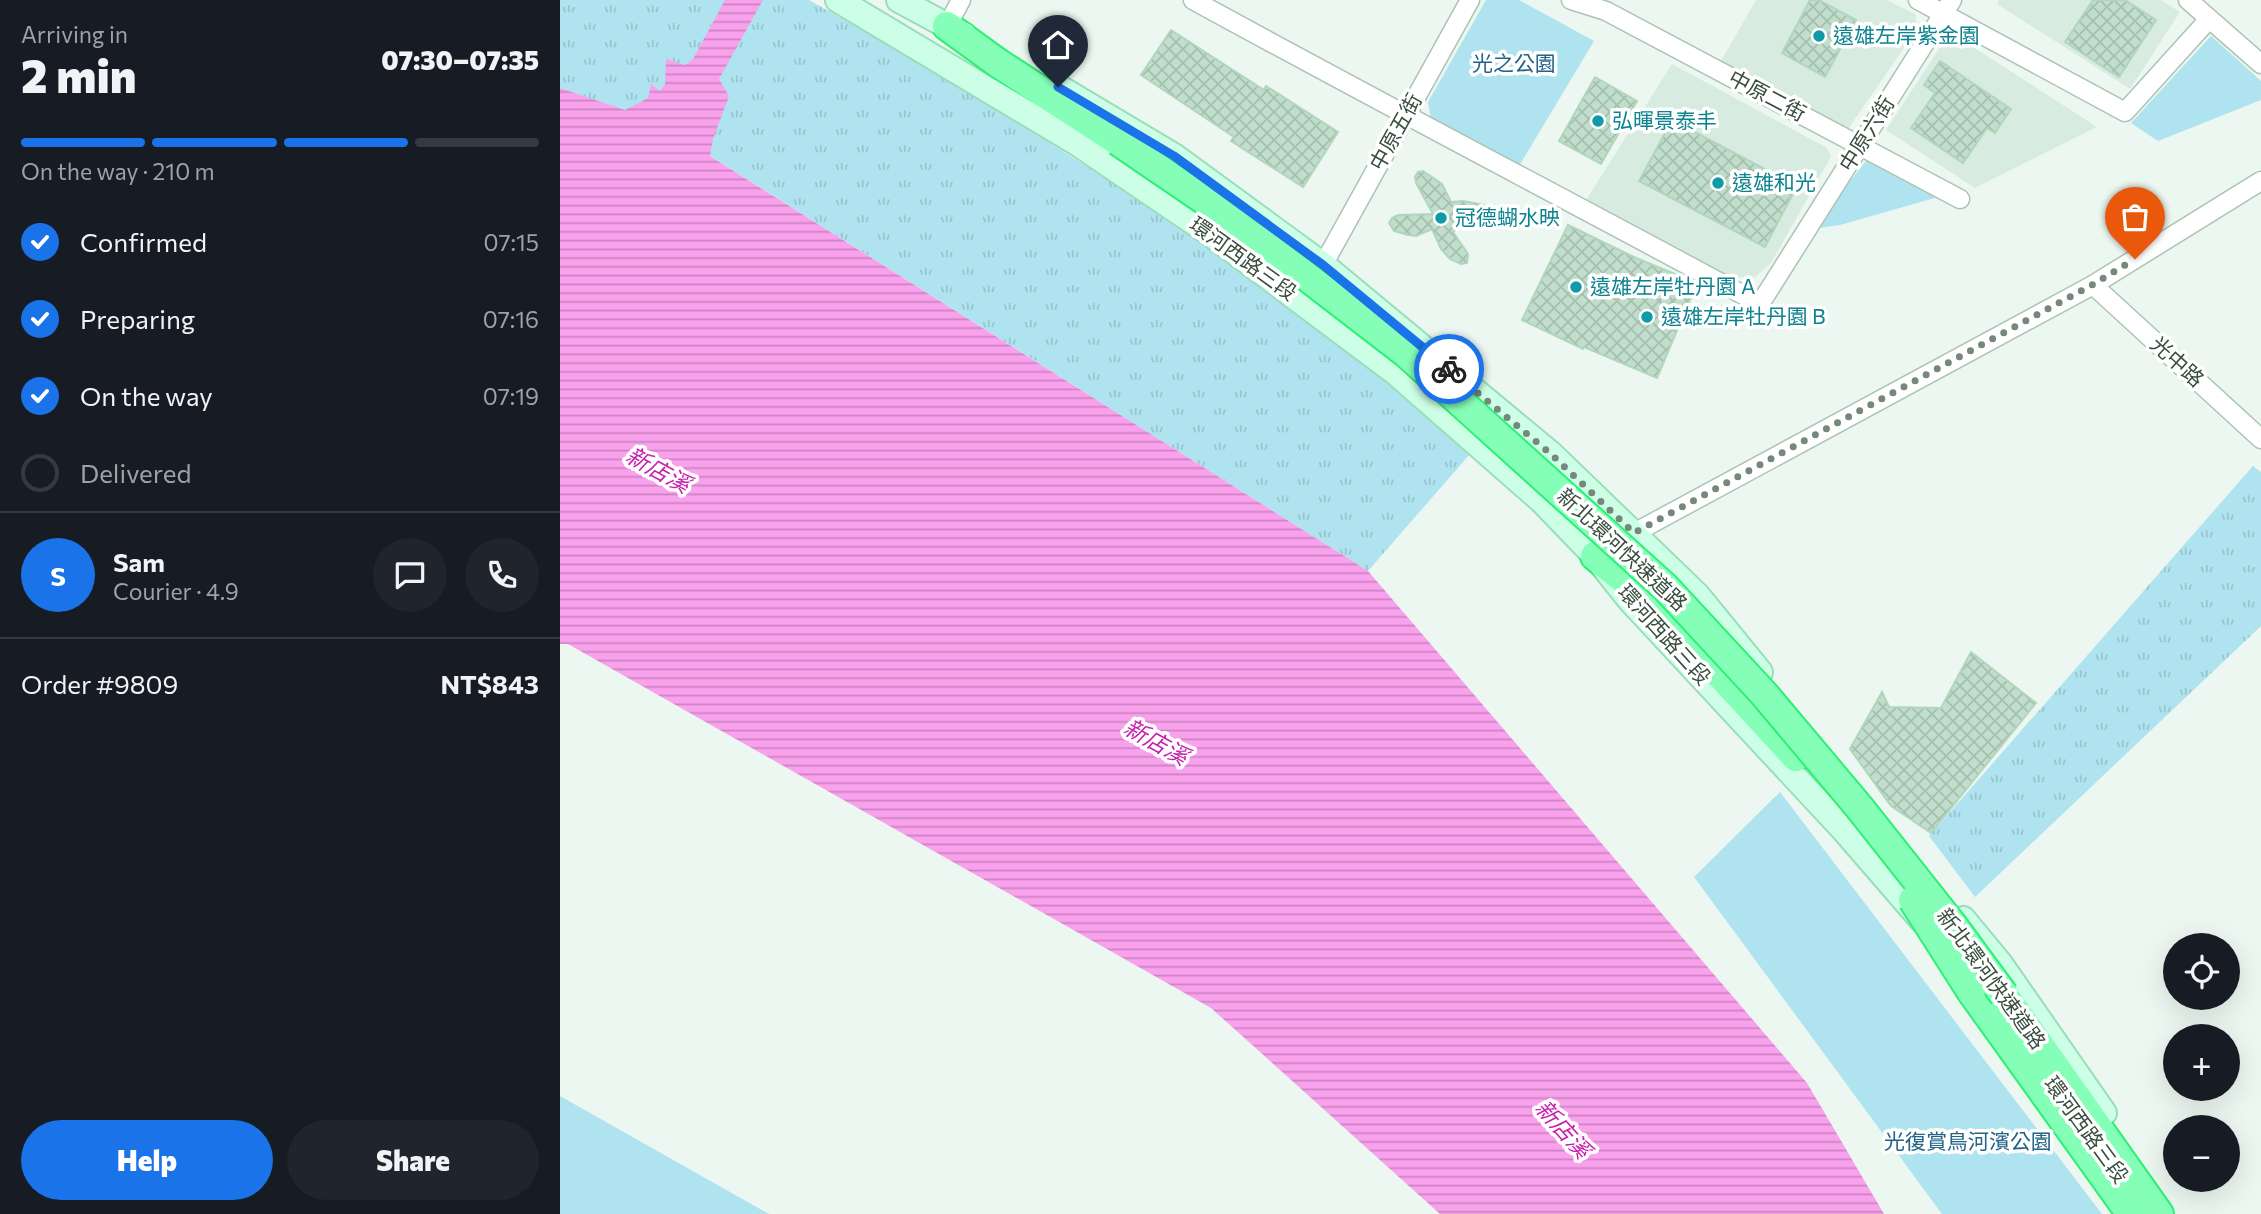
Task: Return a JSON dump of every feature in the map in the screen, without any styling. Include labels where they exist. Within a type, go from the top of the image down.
[{"type":"highway","name":"新北環河快速道路","points":[[947,26],[1228,216],[1406,354],[1665,587],[1764,694],[1859,807],[1954,927],[2159,1214]]},
{"type":"highway","name":"新北環河快速道路","points":[[1595,556],[1659,608],[1796,757],[1910,895],[1971,991],[2131,1214]]},
{"type":"main road","name":"環河西路三段","points":[[838,0],[1077,143],[1208,232],[1396,373],[1542,501],[1595,556],[1630,600],[1844,830],[1910,908],[1982,986],[2146,1214]]},
{"type":"main road","name":"環河西路三段","points":[[899,0],[1035,73],[1174,156],[1323,265],[1551,454],[1698,596],[2001,965],[2175,1214]]},
{"type":"street","points":[[947,26],[961,0]]},
{"type":"street","points":[[1193,0],[1405,116]]},
{"type":"street","name":"中原五街","points":[[1323,265],[1471,0]]},
{"type":"street","name":"中原二街","points":[[1571,0],[1606,11],[1960,199]]},
{"type":"street","points":[[1918,0],[1948,7],[2125,112],[2209,19]]},
{"type":"street","points":[[2188,0],[2261,64]]},
{"type":"street","name":"中原六街","points":[[1405,116],[1527,178],[1760,304],[1948,7]]},
{"type":"street","points":[[1595,556],[2092,285],[2261,181]]},
{"type":"street","name":"光中路","points":[[2092,285],[2261,438]]},
{"type":"shaded area","name":"遠雄左岸紫金園","points":[[1756,0],[1887,0],[1915,14],[1917,29],[1848,129],[1721,61]]},
{"type":"shaded area","points":[[1999,0],[2161,0],[2180,12],[2130,89],[1997,4]]},
{"type":"shaded area","points":[[1950,32],[2097,127],[1975,188],[1886,130]]},
{"type":"shaded area","name":"遠雄和光","points":[[1672,64],[1827,148],[1831,157],[1771,263],[1755,277],[1727,277],[1586,200]]},
{"type":"green space","points":[[560,0],[809,0],[949,79],[1160,213],[1279,297],[1370,369],[1470,454],[1368,571],[655,121],[560,88]]},
{"type":"green space","name":"光之公園","points":[[1486,0],[1519,0],[1594,41],[1519,166],[1431,119],[1428,102]]},
{"type":"green space","points":[[2211,36],[2261,81],[2261,100],[2158,141],[2131,123]]},
{"type":"green space","points":[[1866,161],[1938,197],[1840,225],[1812,229]]},
{"type":"green space","points":[[2253,466],[2261,472],[2261,626],[1975,897],[1929,836]]},
{"type":"green space","name":"光復賞鳥河濱公園","points":[[1780,792],[2102,1214],[1942,1214],[1694,877]]},
{"type":"green space","points":[[560,1096],[769,1214],[560,1214]]},
{"type":"water","name":"新店溪","points":[[725,0],[763,0],[719,79],[729,96],[713,139],[710,156],[1368,571],[1807,1083],[1884,1214],[1440,1214],[1211,1008],[568,644],[560,644],[560,88],[625,110],[648,98],[651,84],[660,91],[665,84],[666,59],[685,65],[693,59]]},
{"type":"building","name":"遠雄左岸紫金園","points":[[1810,0],[1819,0],[1856,20],[1825,77],[1782,53]]},
{"type":"building","points":[[2093,0],[2125,0],[2156,20],[2119,77],[2065,42]]},
{"type":"building","points":[[1171,30],[1264,90],[1266,86],[1338,132],[1303,187],[1231,141],[1234,137],[1141,75]]},
{"type":"building","points":[[1940,61],[2011,109],[1995,133],[1987,128],[1963,163],[1911,128],[1935,93],[1924,85]]},
{"type":"building","name":"弘暉景泰丰","points":[[1595,77],[1637,101],[1601,164],[1559,141]]},
{"type":"building","name":"遠雄和光","points":[[1672,120],[1797,186],[1765,247],[1639,181]]},
{"type":"building","name":"冠德蝴水映","points":[[1423,171],[1442,184],[1451,202],[1484,205],[1494,215],[1487,219],[1464,222],[1453,232],[1468,254],[1467,263],[1461,264],[1450,259],[1441,249],[1432,229],[1416,236],[1408,235],[1394,231],[1389,223],[1398,215],[1433,214],[1416,183],[1415,177],[1418,172]]},
{"type":"building","points":[[1568,225],[1636,258],[1697,283],[1657,378],[1584,347],[1583,349],[1522,320]]},
{"type":"building","points":[[1971,652],[2036,703],[1931,833],[1891,806],[1850,749],[1882,692],[1889,707],[1941,708]]},
{"type":"way so far","points":[[1449,369],[1551,454],[1634,533],[2092,285],[2135,259]]},
{"type":"place","name":"遠雄左岸紫金園","points":[[1819,36]]},
{"type":"place","name":"弘暉景泰丰","points":[[1598,121]]},
{"type":"place","name":"遠雄和光","points":[[1718,183]]},
{"type":"place","name":"冠德蝴水映","points":[[1441,218]]},
{"type":"place","name":"遠雄左岸牡丹園 A","points":[[1576,287]]},
{"type":"place","name":"遠雄左岸牡丹園 B","points":[[1647,317]]},
{"type":"route","points":[[1058,87],[1174,156],[1323,265],[1449,369]]}]
